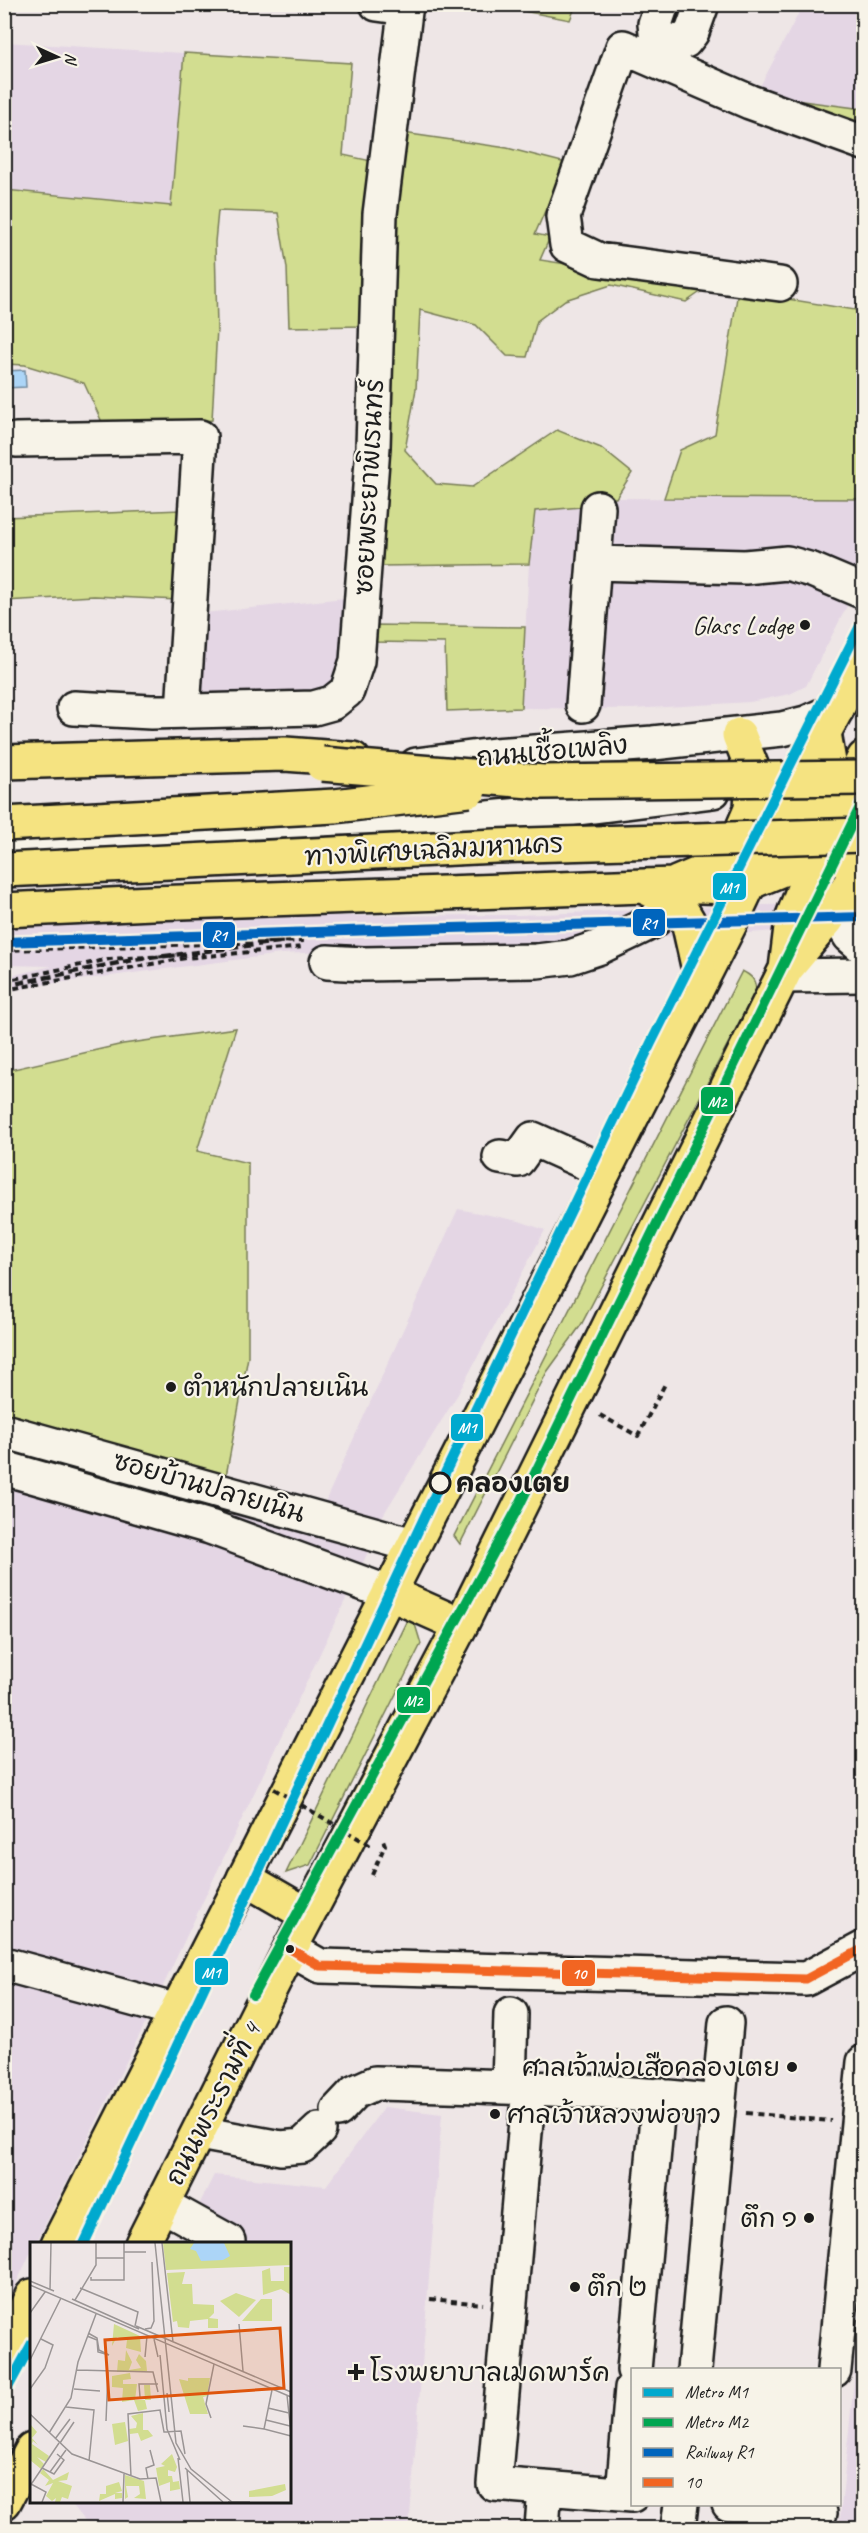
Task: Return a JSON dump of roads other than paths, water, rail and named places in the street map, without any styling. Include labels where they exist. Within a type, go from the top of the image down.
[{"type":"main road","points":[[863,863],[834,858],[826,837],[833,759],[864,659]]},
{"type":"main road","points":[[664,891],[708,870],[736,844],[751,809],[753,770],[739,735]]},
{"type":"main road","points":[[4,762],[285,754],[417,764]]},
{"type":"main road","points":[[59,2242],[751,882],[833,759]]},
{"type":"main road","name":"ทางพิเศษเฉลิมมหานคร","points":[[4,824],[335,806],[543,782],[833,759]]},
{"type":"main road","name":"ทางพิเศษเฉลิมมหานคร","points":[[4,777],[169,768],[322,765],[543,782]]},
{"type":"main road","name":"ทางพิเศษเฉลิมมหานคร","points":[[4,870],[496,846],[864,835]]},
{"type":"main road","points":[[4,910],[152,903],[664,891],[730,887],[751,882],[826,837],[864,842]]},
{"type":"main road","name":"ถนนพระรามที่ 4","points":[[785,973],[792,919],[826,837]]},
{"type":"main road","name":"ถนนพระรามที่ 4","points":[[143,2242],[290,1949],[461,1624],[785,973],[834,911],[863,863]]},
{"type":"main road","points":[[664,891],[688,921],[701,979]]},
{"type":"main road","points":[[834,911],[864,899]]},
{"type":"main road","points":[[389,1593],[461,1624]]},
{"type":"main road","points":[[244,1878],[308,1915]]},
{"type":"main road","points":[[4,2350],[30,2300]]},
{"type":"main road","points":[[4,2502],[30,2454]]},
{"type":"street","points":[[662,4],[655,24],[656,33],[664,39],[676,42],[685,41],[692,32],[702,4]]},
{"type":"street","name":"ซอยพระยาพิเรนทร์","points":[[74,708],[183,711],[314,708],[332,703],[347,691],[357,661],[374,425],[380,214],[397,6]]},
{"type":"street","points":[[780,284],[599,260],[567,245],[563,216],[623,47],[750,102],[864,143]]},
{"type":"street","points":[[16,440],[200,437],[183,711]]},
{"type":"street","points":[[583,705],[598,508]]},
{"type":"street","points":[[594,563],[745,567],[787,563],[812,570],[864,592]]},
{"type":"street","name":"ถนนเชื้อเพลิง","points":[[4,844],[282,837],[531,814],[752,786],[833,759],[798,725],[739,735],[494,755],[417,764],[282,837]]},
{"type":"street","points":[[319,952],[363,964],[525,961],[570,957],[600,948],[652,922],[664,891]]},
{"type":"street","points":[[834,911],[850,936],[864,948]]},
{"type":"street","points":[[785,973],[864,975]]},
{"type":"street","points":[[500,1157],[518,1160],[533,1139],[604,1172]]},
{"type":"street","name":"ซอยบ้านปลายเนิน","points":[[4,1431],[413,1545]]},
{"type":"street","points":[[4,1468],[210,1527],[389,1593]]},
{"type":"street","points":[[290,1949],[320,1966],[806,1979],[864,1948]]},
{"type":"street","points":[[4,1964],[177,2011]]},
{"type":"street","points":[[511,2014],[519,2087],[510,2307],[494,2484],[628,2494],[631,2430]]},
{"type":"street","points":[[693,2368],[726,2024]]},
{"type":"street","points":[[834,2368],[864,2062]]},
{"type":"street","points":[[199,2133],[280,2148],[302,2146],[355,2092],[375,2083],[519,2087],[659,2095],[718,2102]]},
{"type":"street","points":[[634,2368],[659,2095]]},
{"type":"street","points":[[163,2205],[228,2241]]},
{"type":"street","points":[[542,2529],[545,2488]]},
{"type":"street","points":[[678,2529],[681,2506]]},
{"type":"street","points":[[737,2506],[820,2516]]},
{"type":"water","points":[[25,370],[26,387],[5,388],[5,371]]},
{"type":"railway","points":[[4,942],[864,917]]},
{"type":"railway","points":[[4,986],[133,960],[295,940]]},
{"type":"metro line","name":"M1","points":[[85,2242],[446,1471],[651,1043],[864,618]]},
{"type":"metro line","name":"M2","points":[[253,1995],[520,1504],[864,799]]},
{"type":"metro line","name":"M1","points":[[4,2395],[30,2347]]},
{"type":"rail line","name":"R1","points":[[4,942],[864,917]]},
{"type":"place","name":"Glass Lodge","points":[[805,625]]},
{"type":"place","name":"ตำหนักปลายเนิน","points":[[171,1387]]},
{"type":"place","name":"คลองเตย","points":[[440,1483]]},
{"type":"place","name":"ศาลเจ้าพ่อเสือคลองเตย","points":[[792,2067]]},
{"type":"place","name":"ศาลเจ้าหลวงพ่อขาว","points":[[495,2114]]},
{"type":"place","name":"ตึก ๑","points":[[809,2218]]},
{"type":"place","name":"ตึก ๒","points":[[575,2287]]},
{"type":"place","name":"โรงพยาบาลเมดพาร์ค","points":[[356,2372]]}]
